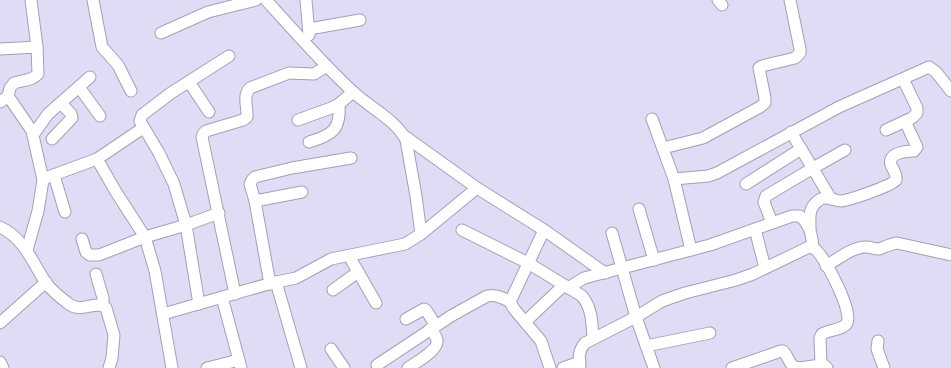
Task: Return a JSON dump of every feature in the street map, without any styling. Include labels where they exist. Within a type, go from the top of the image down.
[{"type":"street","points":[[27,250],[38,211],[43,180],[33,135],[4,99],[14,83],[36,77],[38,74],[37,47],[31,0]]},
{"type":"street","points":[[93,0],[102,47],[118,65],[131,91]]},
{"type":"street","points":[[161,33],[208,12],[256,0]]},
{"type":"street","points":[[266,0],[353,92],[392,123],[403,135],[477,188],[544,230],[605,273]]},
{"type":"street","points":[[306,0],[309,46]]},
{"type":"street","points":[[663,148],[703,138],[765,103],[766,98],[759,68],[795,58],[800,53],[790,0]]},
{"type":"street","points":[[309,29],[360,20]]},
{"type":"street","points":[[0,49],[37,47]]},
{"type":"street","points":[[199,304],[186,225],[174,184],[159,153],[140,121],[142,115],[229,56]]},
{"type":"street","points":[[235,294],[202,137],[203,134],[206,131],[243,120],[247,117],[245,96],[250,88],[289,73],[314,74],[327,66]]},
{"type":"street","points":[[674,179],[708,176],[717,173],[791,132],[839,108],[929,67],[936,72],[951,92]]},
{"type":"street","points":[[33,135],[48,114],[90,77]]},
{"type":"street","points":[[886,130],[915,116],[917,111],[903,79]]},
{"type":"street","points":[[189,82],[209,112]]},
{"type":"street","points":[[80,86],[100,116]]},
{"type":"street","points":[[298,120],[339,104],[353,92]]},
{"type":"street","points":[[52,139],[72,118],[71,114],[61,103]]},
{"type":"street","points":[[309,142],[328,135],[335,127],[340,116],[339,104]]},
{"type":"street","points":[[652,119],[674,179],[691,250]]},
{"type":"street","points":[[732,368],[781,351],[786,354],[790,364],[794,367],[824,366],[820,338],[822,334],[844,326],[848,319],[843,296],[837,283],[816,250],[813,248],[810,230],[811,207],[824,198],[843,200],[887,186],[896,180],[896,174],[890,164],[890,161],[900,152],[914,151],[917,147],[905,121]]},
{"type":"street","points":[[43,180],[97,158],[143,128]]},
{"type":"street","points":[[791,132],[831,199]]},
{"type":"street","points":[[403,135],[406,140],[421,234]]},
{"type":"street","points":[[746,184],[801,149]]},
{"type":"street","points":[[772,223],[764,202],[766,196],[845,150]]},
{"type":"street","points":[[97,158],[116,192],[145,237],[155,271],[172,368]]},
{"type":"street","points":[[301,368],[273,283],[250,184],[255,177],[292,168],[351,158]]},
{"type":"street","points":[[54,175],[64,212]]},
{"type":"street","points":[[163,314],[296,278],[332,259],[405,244],[421,234],[477,188]]},
{"type":"street","points":[[255,201],[302,192]]},
{"type":"street","points":[[639,209],[654,260]]},
{"type":"street","points":[[82,239],[86,252],[94,256],[145,237],[186,225],[219,213]]},
{"type":"street","points":[[525,322],[566,286],[579,280],[691,250],[796,215],[804,220],[810,230]]},
{"type":"street","points":[[0,227],[20,242],[27,250],[46,282],[53,291],[69,305],[75,308],[99,304],[103,305]]},
{"type":"street","points":[[755,229],[765,268]]},
{"type":"street","points":[[462,230],[528,263],[582,296],[588,304],[590,311],[593,338]]},
{"type":"street","points":[[510,302],[544,230]]},
{"type":"street","points":[[612,233],[636,317],[654,368]]},
{"type":"street","points":[[826,266],[842,256],[860,248],[866,247],[877,249],[896,243],[951,255]]},
{"type":"street","points":[[563,368],[580,365],[579,353],[581,348],[593,338],[636,317],[662,301],[685,293],[736,280],[804,249],[809,247],[813,248]]},
{"type":"street","points":[[349,256],[376,303]]},
{"type":"street","points":[[333,290],[358,272]]},
{"type":"street","points":[[96,274],[103,298],[103,305],[108,314],[114,335],[112,358],[109,368]]},
{"type":"street","points":[[2,321],[46,282]]},
{"type":"street","points":[[377,365],[433,327],[493,294],[510,302],[514,309],[541,341],[550,368]]},
{"type":"street","points":[[207,368],[240,364],[222,298]]},
{"type":"street","points":[[406,319],[424,309],[426,310],[437,339],[437,345],[432,351],[408,368]]},
{"type":"street","points":[[646,346],[710,333]]},
{"type":"street","points":[[878,341],[877,349],[884,368]]},
{"type":"street","points":[[331,349],[344,368]]},
{"type":"street","points":[[0,362],[3,368]]}]
